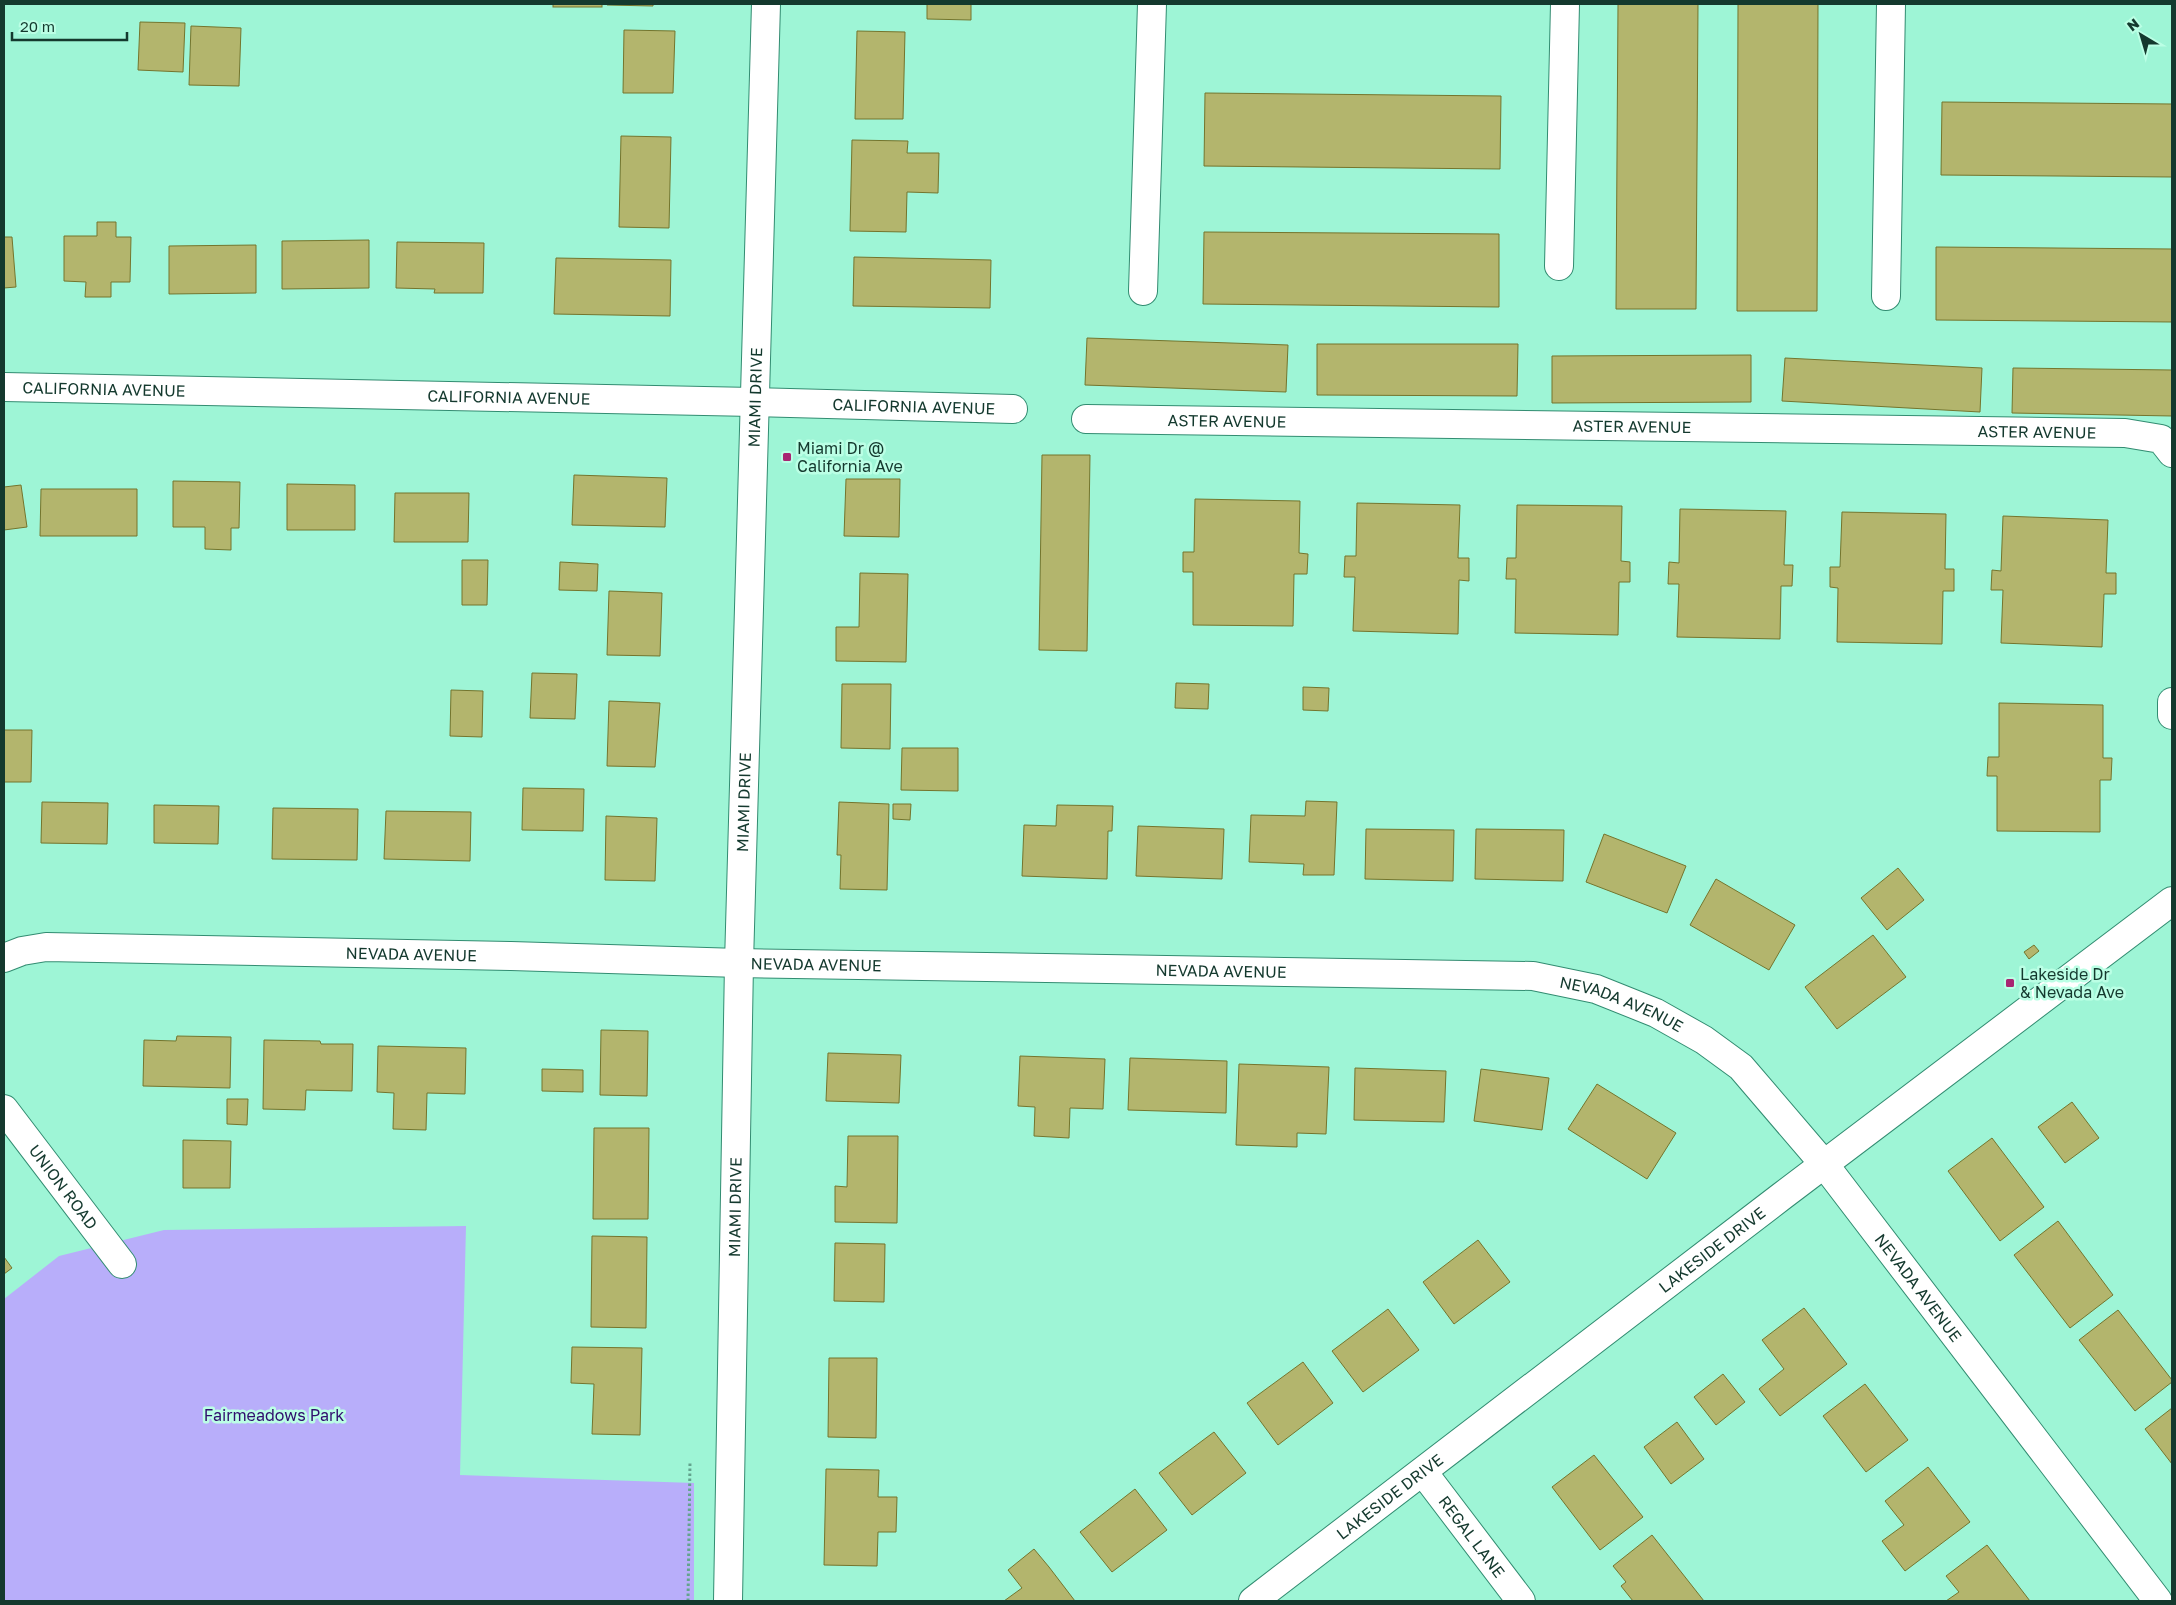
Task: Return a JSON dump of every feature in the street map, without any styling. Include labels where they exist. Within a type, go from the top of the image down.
[{"type":"street","name":"MIAMI DRIVE","points":[[728,1601],[739,963],[753,402],[766,4]]},
{"type":"street","points":[[1144,291],[1152,4]]},
{"type":"street","points":[[1559,266],[1565,4]]},
{"type":"street","points":[[1886,296],[1891,4]]},
{"type":"street","name":"CALIFORNIA AVENUE","points":[[4,387],[1013,409]]},
{"type":"street","name":"ASTER AVENUE","points":[[1086,419],[2126,433],[2161,439],[2172,453]]},
{"type":"street","points":[[2172,702],[2172,715]]},
{"type":"street","name":"LAKESIDE DRIVE","points":[[1253,1601],[1824,1164],[2172,901]]},
{"type":"street","name":"NEVADA AVENUE","points":[[4,958],[22,951],[46,947],[501,956],[739,963],[1533,976],[1596,989],[1656,1013],[1704,1040],[1741,1067],[1824,1164],[2158,1601]]},
{"type":"street","name":"UNION ROAD","points":[[4,1109],[122,1264]]},
{"type":"street","name":"REGAL LANE","points":[[1422,1472],[1521,1601]]},
{"type":"path","points":[[688,1601],[690,1462]]},
{"type":"green space","name":"Fairmeadows Park","points":[[466,1226],[460,1475],[694,1483],[694,1601],[4,1601],[4,1299],[59,1256],[164,1230]]},
{"type":"building","points":[[553,4],[602,4],[602,7],[553,7]]},
{"type":"building","points":[[653,4],[653,6],[607,5]]},
{"type":"building","points":[[927,4],[971,4],[971,20],[927,19]]},
{"type":"building","points":[[1618,4],[1698,4],[1696,309],[1616,309]]},
{"type":"building","points":[[1738,4],[1818,4],[1817,311],[1737,311]]},
{"type":"building","points":[[140,22],[185,23],[183,72],[138,70]]},
{"type":"building","points":[[191,26],[241,28],[239,86],[189,85]]},
{"type":"building","points":[[624,30],[675,31],[673,93],[623,93]]},
{"type":"building","points":[[857,31],[905,32],[903,119],[855,119]]},
{"type":"building","points":[[1205,93],[1501,96],[1500,169],[1204,166]]},
{"type":"building","points":[[1942,102],[2172,104],[2172,177],[1941,175]]},
{"type":"building","points":[[621,136],[671,137],[669,228],[619,227]]},
{"type":"building","points":[[852,140],[908,141],[907,153],[939,153],[938,193],[907,192],[906,232],[850,231]]},
{"type":"building","points":[[97,222],[116,222],[116,237],[131,237],[130,282],[111,282],[111,297],[85,297],[86,282],[64,281],[64,236],[97,236]]},
{"type":"building","points":[[1204,232],[1499,234],[1499,307],[1203,304]]},
{"type":"building","points":[[4,237],[12,237],[16,287],[4,288]]},
{"type":"building","points":[[369,240],[369,288],[282,289],[282,241]]},
{"type":"building","points":[[397,242],[484,243],[483,293],[434,293],[435,289],[396,288]]},
{"type":"building","points":[[256,245],[256,293],[169,294],[169,246]]},
{"type":"building","points":[[1936,247],[2172,249],[2172,322],[1936,320]]},
{"type":"building","points":[[854,257],[991,260],[990,308],[853,306]]},
{"type":"building","points":[[556,258],[671,260],[670,316],[554,314]]},
{"type":"building","points":[[1087,338],[1288,345],[1286,392],[1085,385]]},
{"type":"building","points":[[1317,344],[1518,344],[1517,396],[1317,395]]},
{"type":"building","points":[[1751,355],[1751,402],[1552,403],[1552,356]]},
{"type":"building","points":[[1785,358],[1982,368],[1980,412],[1782,401]]},
{"type":"building","points":[[2013,368],[2172,370],[2172,416],[2012,413]]},
{"type":"building","points":[[1042,455],[1090,455],[1087,651],[1039,650]]},
{"type":"building","points":[[574,475],[667,478],[665,527],[572,525]]},
{"type":"building","points":[[846,479],[900,479],[899,537],[844,536]]},
{"type":"building","points":[[173,481],[240,482],[239,528],[231,528],[231,550],[205,549],[205,527],[173,527]]},
{"type":"building","points":[[287,484],[355,485],[355,530],[287,530]]},
{"type":"building","points":[[21,485],[27,527],[4,530],[4,487]]},
{"type":"building","points":[[41,489],[137,489],[137,536],[40,536]]},
{"type":"building","points":[[395,493],[469,493],[468,542],[394,542]]},
{"type":"building","points":[[1195,499],[1300,501],[1299,553],[1308,554],[1307,574],[1294,574],[1293,626],[1193,625],[1193,572],[1183,572],[1183,552],[1194,552]]},
{"type":"building","points":[[1357,503],[1460,505],[1458,558],[1469,558],[1469,581],[1459,580],[1458,634],[1353,631],[1355,577],[1344,577],[1345,556],[1356,556]]},
{"type":"building","points":[[1517,505],[1622,506],[1621,561],[1630,562],[1630,582],[1619,582],[1618,635],[1515,633],[1516,579],[1506,579],[1507,558],[1516,558]]},
{"type":"building","points":[[1680,509],[1786,511],[1784,565],[1793,565],[1792,586],[1781,586],[1780,639],[1677,637],[1679,584],[1668,584],[1669,562],[1679,563]]},
{"type":"building","points":[[1842,512],[1946,514],[1945,569],[1954,569],[1954,591],[1943,591],[1942,644],[1837,642],[1838,588],[1830,587],[1830,567],[1840,567]]},
{"type":"building","points":[[2003,516],[2108,520],[2106,573],[2116,573],[2116,594],[2104,594],[2102,647],[2001,643],[2003,590],[1991,590],[1992,570],[2001,571]]},
{"type":"building","points":[[462,560],[488,560],[487,605],[462,605]]},
{"type":"building","points":[[560,562],[598,564],[597,591],[559,590]]},
{"type":"building","points":[[860,573],[908,574],[906,662],[836,661],[836,627],[859,627]]},
{"type":"building","points":[[609,591],[662,593],[660,656],[607,655]]},
{"type":"building","points":[[532,673],[577,674],[575,719],[530,718]]},
{"type":"building","points":[[1176,683],[1209,684],[1208,709],[1175,708]]},
{"type":"building","points":[[842,684],[891,684],[890,749],[841,748]]},
{"type":"building","points":[[1303,687],[1329,688],[1328,711],[1303,710]]},
{"type":"building","points":[[451,690],[483,691],[482,737],[450,736]]},
{"type":"building","points":[[609,701],[660,703],[655,767],[607,766]]},
{"type":"building","points":[[1999,703],[2103,705],[2103,758],[2112,758],[2111,780],[2100,780],[2100,832],[1997,831],[1997,776],[1987,776],[1988,757],[1999,757]]},
{"type":"building","points":[[4,730],[32,730],[31,782],[4,782]]},
{"type":"building","points":[[902,748],[958,748],[958,791],[901,790]]},
{"type":"building","points":[[523,788],[584,789],[583,831],[522,830]]},
{"type":"building","points":[[1306,801],[1337,802],[1334,875],[1303,875],[1304,864],[1249,862],[1251,815],[1305,816]]},
{"type":"building","points":[[42,802],[108,803],[107,844],[41,843]]},
{"type":"building","points":[[839,802],[889,804],[887,890],[840,889],[841,855],[837,855]]},
{"type":"building","points":[[893,804],[911,804],[910,820],[893,819]]},
{"type":"building","points":[[154,805],[219,806],[218,844],[154,843]]},
{"type":"building","points":[[1057,805],[1113,806],[1112,831],[1108,831],[1107,879],[1022,876],[1024,825],[1056,826]]},
{"type":"building","points":[[273,808],[358,809],[357,860],[272,859]]},
{"type":"building","points":[[386,811],[471,812],[470,861],[384,859]]},
{"type":"building","points":[[606,816],[657,818],[655,881],[605,880]]},
{"type":"building","points":[[1138,826],[1224,829],[1222,879],[1136,876]]},
{"type":"building","points":[[1366,829],[1454,830],[1453,881],[1365,879]]},
{"type":"building","points":[[1476,829],[1564,830],[1563,881],[1475,879]]},
{"type":"building","points":[[1604,834],[1686,866],[1667,913],[1586,882]]},
{"type":"building","points":[[1898,868],[1924,900],[1887,930],[1861,898]]},
{"type":"building","points":[[1716,879],[1795,925],[1769,970],[1690,925]]},
{"type":"building","points":[[1873,935],[1906,977],[1837,1029],[1805,987]]},
{"type":"building","points":[[2034,945],[2039,951],[2029,959],[2024,952]]},
{"type":"building","points":[[601,1030],[648,1031],[647,1096],[600,1095]]},
{"type":"building","points":[[177,1036],[231,1037],[230,1088],[143,1086],[144,1040],[176,1041]]},
{"type":"building","points":[[264,1040],[320,1041],[321,1044],[353,1044],[352,1091],[306,1090],[305,1110],[263,1109]]},
{"type":"building","points":[[378,1046],[466,1048],[465,1094],[427,1093],[426,1130],[393,1129],[394,1093],[377,1092]]},
{"type":"building","points":[[828,1053],[901,1055],[899,1103],[826,1101]]},
{"type":"building","points":[[1020,1056],[1105,1059],[1103,1109],[1070,1108],[1069,1138],[1034,1136],[1035,1107],[1018,1106]]},
{"type":"building","points":[[1130,1058],[1227,1061],[1226,1113],[1128,1110]]},
{"type":"building","points":[[1239,1064],[1329,1067],[1326,1134],[1297,1133],[1297,1147],[1236,1145]]},
{"type":"building","points":[[1355,1068],[1446,1071],[1444,1122],[1354,1120]]},
{"type":"building","points":[[542,1069],[583,1070],[583,1092],[542,1091]]},
{"type":"building","points":[[1481,1069],[1549,1078],[1542,1130],[1474,1121]]},
{"type":"building","points":[[1597,1084],[1676,1133],[1647,1179],[1568,1129]]},
{"type":"building","points":[[227,1099],[248,1099],[247,1125],[227,1124]]},
{"type":"building","points":[[2072,1102],[2099,1138],[2065,1163],[2038,1127]]},
{"type":"building","points":[[594,1128],[649,1128],[648,1219],[593,1219]]},
{"type":"building","points":[[848,1136],[898,1136],[897,1223],[835,1222],[835,1186],[847,1187]]},
{"type":"building","points":[[1992,1138],[2044,1207],[2000,1241],[1948,1171]]},
{"type":"building","points":[[183,1140],[231,1141],[230,1188],[183,1188]]},
{"type":"building","points":[[2058,1221],[2113,1295],[2070,1328],[2014,1255]]},
{"type":"building","points":[[592,1236],[647,1237],[646,1328],[591,1327]]},
{"type":"building","points":[[1478,1240],[1510,1282],[1454,1324],[1423,1282]]},
{"type":"building","points":[[835,1243],[885,1244],[884,1302],[834,1301]]},
{"type":"building","points":[[4,1257],[12,1268],[4,1274]]},
{"type":"building","points":[[1804,1308],[1847,1364],[1780,1416],[1759,1389],[1784,1369],[1762,1340]]},
{"type":"building","points":[[1388,1309],[1419,1350],[1363,1392],[1332,1351]]},
{"type":"building","points":[[2118,1310],[2172,1380],[2172,1382],[2135,1411],[2079,1340]]},
{"type":"building","points":[[572,1347],[642,1348],[640,1435],[592,1434],[594,1384],[571,1383]]},
{"type":"building","points":[[829,1358],[877,1358],[876,1438],[828,1437]]},
{"type":"building","points":[[1303,1362],[1333,1403],[1278,1445],[1247,1403]]},
{"type":"building","points":[[1723,1374],[1745,1402],[1716,1425],[1694,1397]]},
{"type":"building","points":[[1865,1384],[1908,1440],[1866,1472],[1823,1416]]},
{"type":"building","points":[[2172,1408],[2172,1464],[2145,1429]]},
{"type":"building","points":[[1677,1422],[1704,1459],[1671,1484],[1644,1447]]},
{"type":"building","points":[[1214,1432],[1246,1473],[1192,1515],[1159,1473]]},
{"type":"building","points":[[1594,1455],[1643,1517],[1600,1550],[1552,1487]]},
{"type":"building","points":[[1928,1467],[1970,1522],[1905,1571],[1882,1541],[1904,1525],[1885,1501]]},
{"type":"building","points":[[826,1469],[879,1470],[878,1497],[897,1497],[896,1532],[878,1532],[877,1566],[824,1565]]},
{"type":"building","points":[[1135,1489],[1167,1530],[1112,1572],[1080,1532]]},
{"type":"building","points":[[1652,1535],[1704,1601],[1633,1601],[1621,1586],[1626,1582],[1613,1566]]},
{"type":"building","points":[[1987,1545],[2030,1601],[1946,1601],[1959,1592],[1946,1576]]},
{"type":"building","points":[[1034,1549],[1075,1601],[1004,1601],[1022,1588],[1008,1570]]},
{"type":"place","name":"Miami Dr @ California Ave","points":[[787,457]]},
{"type":"place","name":"Lakeside Dr & Nevada Ave","points":[[2010,983]]}]
